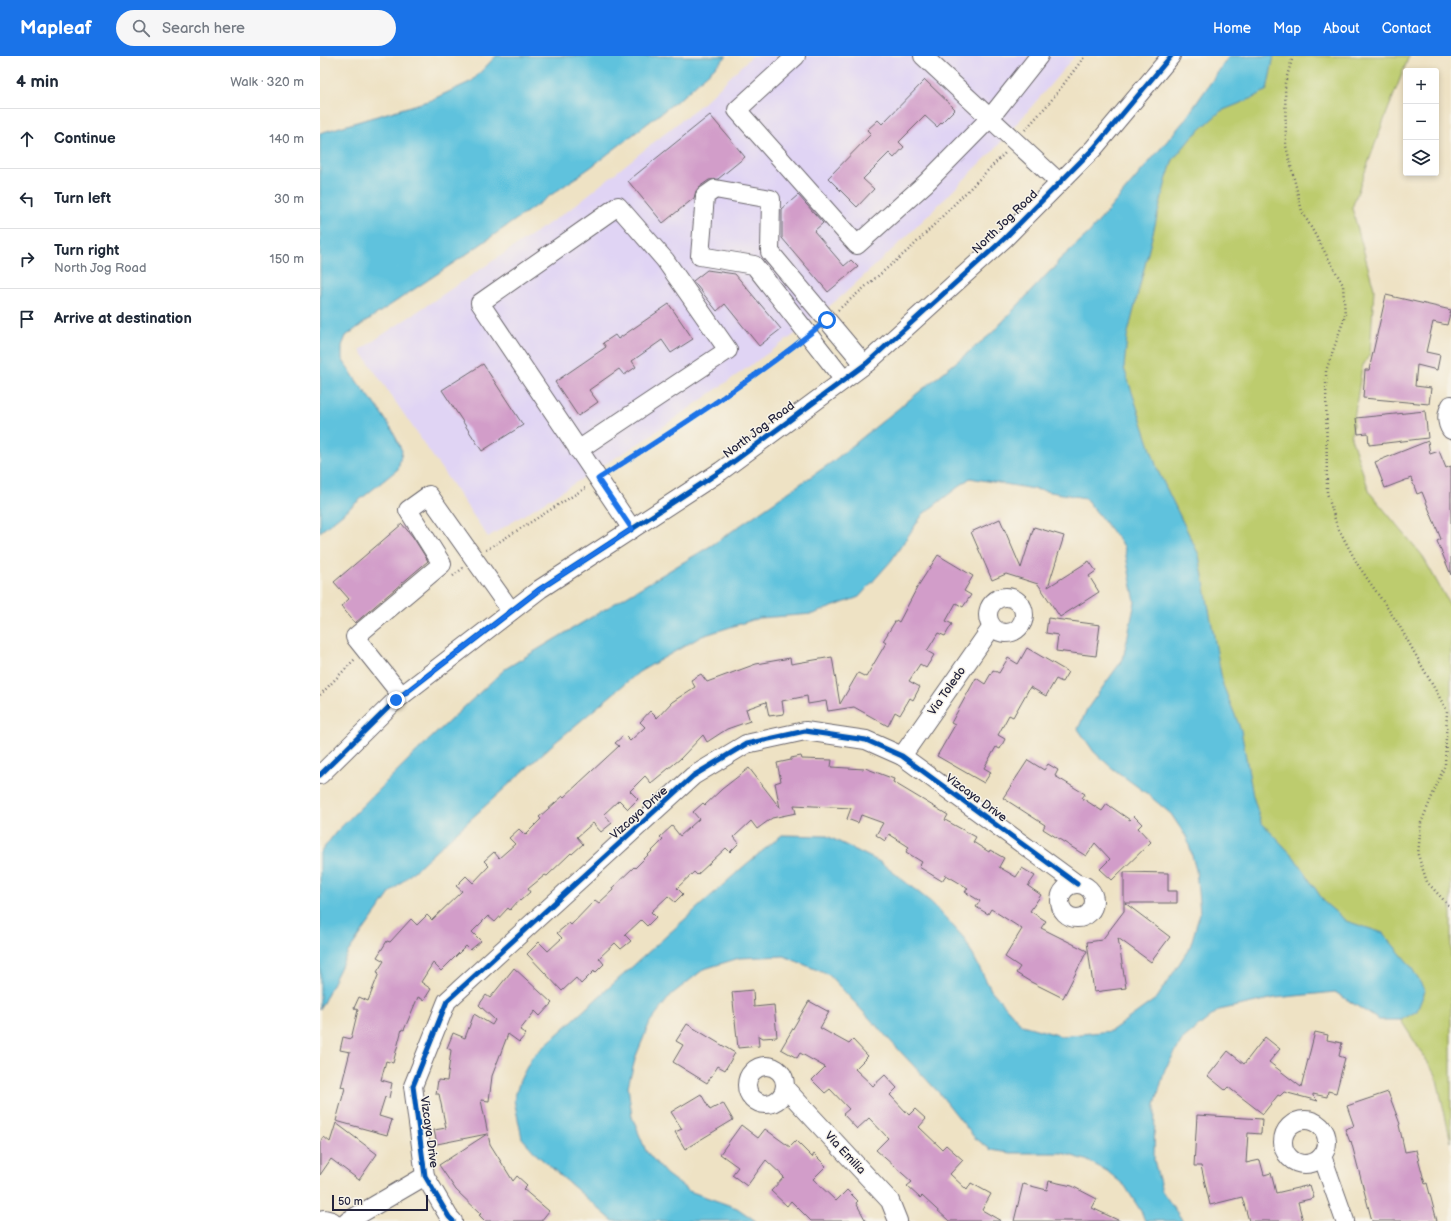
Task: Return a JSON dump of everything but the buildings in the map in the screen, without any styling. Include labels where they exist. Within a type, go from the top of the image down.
[{"type":"street","points":[[796,56],[738,110],[857,245],[926,182],[990,118],[1039,56]]},
{"type":"street","points":[[923,56],[1059,182]]},
{"type":"street","name":"North Jog Road","points":[[320,775],[402,696],[540,589],[721,471],[864,364],[1005,238],[1094,148],[1171,56]]},
{"type":"street","points":[[844,380],[754,265],[700,256],[705,196],[715,189],[771,199],[770,252],[864,364]]},
{"type":"street","points":[[578,450],[728,350],[665,260],[618,206],[480,303],[578,450],[632,529]]},
{"type":"street","points":[[754,265],[770,252]]},
{"type":"street","points":[[1451,405],[1447,419],[1451,430]]},
{"type":"street","points":[[402,696],[355,637],[442,564],[408,510],[429,495],[511,611]]},
{"type":"street","name":"Via Toledo","points":[[902,756],[992,627]]},
{"type":"street","name":"Vizcaya Drive","points":[[453,1221],[449,1217],[425,1176],[412,1086],[447,1001],[693,776],[746,744],[805,731],[866,740],[902,756],[1077,884]]},
{"type":"street","name":"Via Emilia","points":[[785,1088],[890,1201],[898,1221]]},
{"type":"street","points":[[1322,1156],[1345,1221]]},
{"type":"street","points":[[348,1221],[425,1176]]},
{"type":"street","points":[[320,1220],[324,1219],[332,1221]]},
{"type":"path","points":[[827,320],[912,247],[1015,141],[1050,102],[1085,56]]},
{"type":"path","points":[[1293,56],[1285,83],[1286,146],[1302,211],[1343,285],[1345,316],[1326,371],[1327,493],[1337,526],[1358,565],[1399,624],[1447,711],[1445,765],[1421,823],[1418,855],[1427,882],[1451,908]]},
{"type":"path","points":[[450,578],[487,550],[671,433],[792,348],[808,335]]},
{"type":"path","points":[[320,695],[364,649]]},
{"type":"shaded area","points":[[752,56],[1075,56],[995,149],[909,234],[843,295],[794,335],[644,440],[488,537],[360,350],[569,210],[703,103]]},
{"type":"green space","points":[[1259,56],[1409,56],[1403,68],[1352,208],[1374,289],[1370,354],[1362,367],[1351,438],[1370,493],[1422,555],[1451,607],[1451,1142],[1436,1075],[1382,991],[1291,910],[1103,368],[1149,185]]},
{"type":"water","points":[[496,56],[727,56],[683,96],[591,167],[346,336],[342,346],[342,359],[393,431],[402,451],[398,469],[320,532],[320,133],[431,100],[472,81]]},
{"type":"water","points":[[1229,56],[1274,56],[1267,90],[1253,98],[1221,111],[1192,137],[1173,160],[1166,181],[1127,337],[1124,368],[1158,471],[1199,555],[1223,685],[1241,730],[1253,796],[1261,822],[1294,857],[1325,903],[1346,921],[1383,933],[1410,965],[1425,991],[1417,1011],[1401,1020],[1379,1020],[1335,992],[1275,998],[1219,1010],[1184,1038],[1165,1069],[1155,1105],[1154,1160],[1162,1191],[1183,1221],[1145,1221],[1142,1213],[1125,1186],[1107,1171],[1086,1160],[1062,1153],[1010,1153],[991,1150],[974,1137],[940,1094],[829,975],[784,956],[739,958],[704,969],[671,995],[650,1022],[636,1056],[628,1086],[632,1117],[646,1151],[666,1174],[689,1191],[737,1208],[756,1221],[613,1221],[537,1155],[522,1138],[514,1100],[520,1080],[532,1057],[744,866],[782,835],[827,836],[880,862],[932,903],[964,938],[991,990],[1022,1025],[1061,1036],[1111,1031],[1157,998],[1190,947],[1200,913],[1196,870],[1187,838],[1171,814],[1094,752],[1078,729],[1087,709],[1123,659],[1135,602],[1124,546],[1085,498],[970,478],[923,514],[891,561],[859,597],[813,614],[759,618],[702,636],[639,672],[552,745],[391,892],[348,952],[320,1009],[320,853],[336,832],[415,753],[505,669],[712,545],[832,462],[991,334],[1050,271],[1055,268],[1058,261],[1089,233],[1184,121]]},
{"type":"cycle path","points":[[320,775],[396,700],[540,589],[721,471],[867,363],[1005,238],[1094,148],[1171,56]]},
{"type":"cycle path","points":[[453,1221],[449,1217],[425,1176],[413,1086],[447,1001],[693,776],[746,744],[805,731],[866,740],[902,756],[1077,884]]},
{"type":"route","points":[[396,700],[540,589],[632,529],[598,479],[671,433],[792,348],[827,320]]}]
